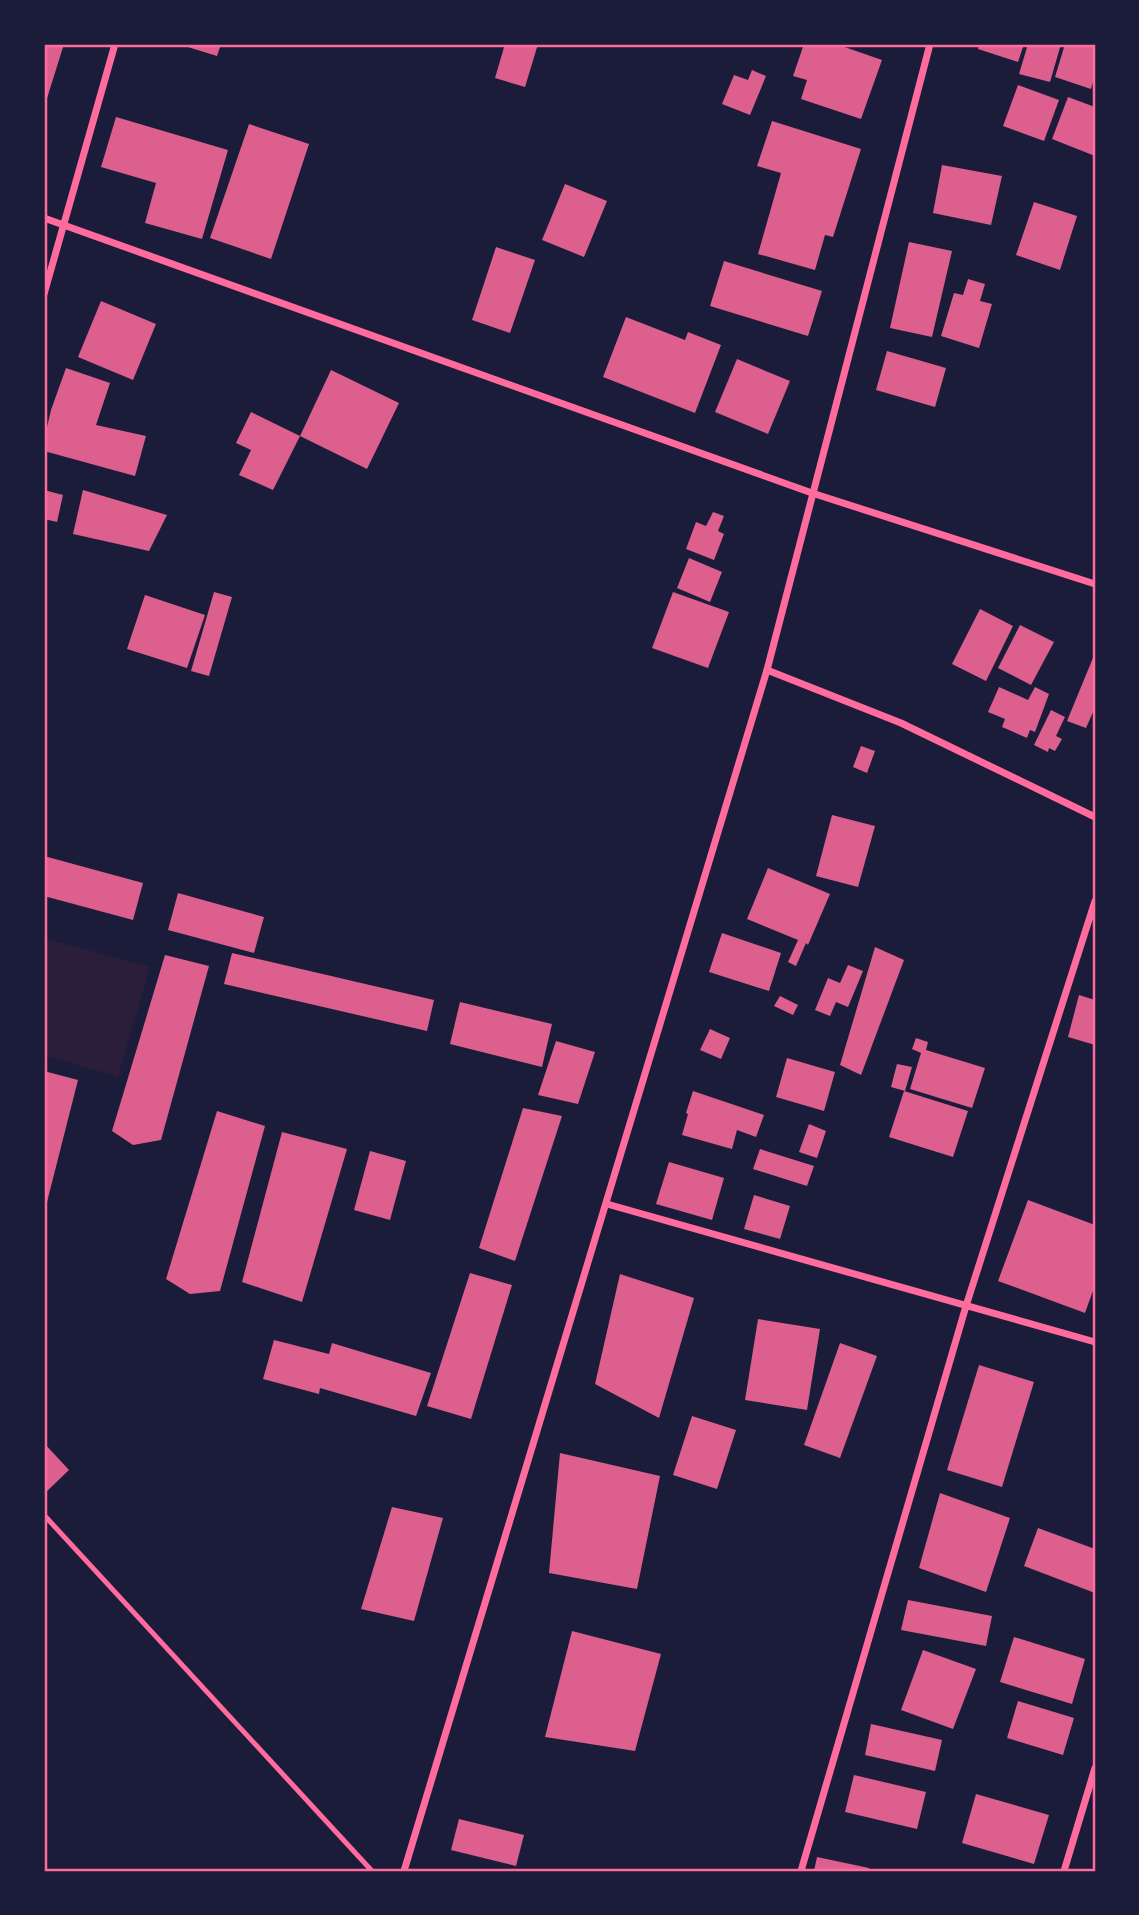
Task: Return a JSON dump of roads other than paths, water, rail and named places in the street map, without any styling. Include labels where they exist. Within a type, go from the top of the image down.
[{"type":"street","points":[[44,294],[115,44]]},
{"type":"street","points":[[404,1871],[767,670],[930,44]]},
{"type":"street","points":[[44,218],[812,493],[1095,584]]},
{"type":"street","points":[[767,670],[901,723],[1095,817]]},
{"type":"street","points":[[801,1871],[966,1306],[1095,901]]},
{"type":"street","points":[[607,1204],[1095,1342]]},
{"type":"street","points":[[1064,1871],[1095,1768]]},
{"type":"lane","points":[[44,1515],[372,1871]]}]
